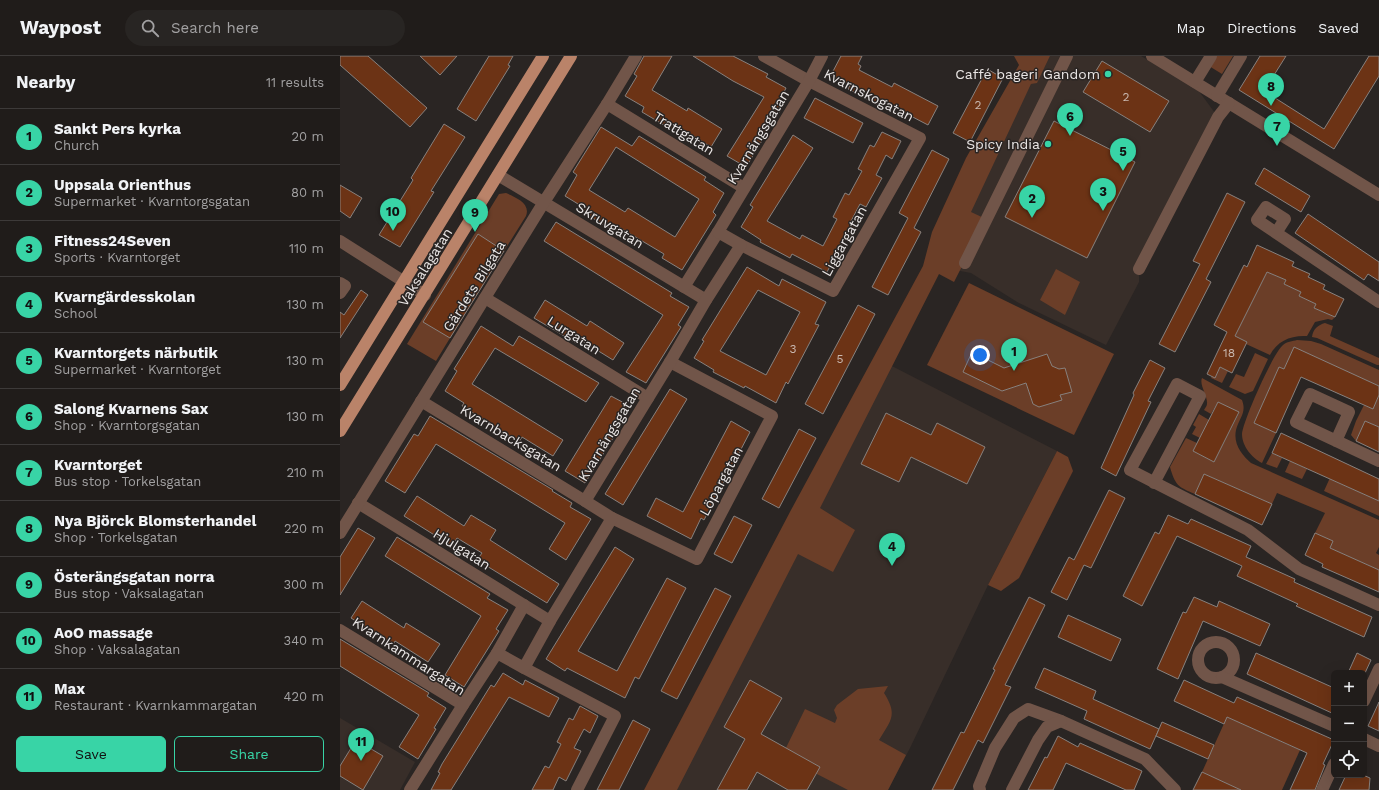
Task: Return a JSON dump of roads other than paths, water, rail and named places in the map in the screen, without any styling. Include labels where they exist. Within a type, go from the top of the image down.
[{"type":"main road","name":"Vaksalagatan","points":[[340,385],[543,56]]},
{"type":"main road","name":"Vaksalagatan","points":[[340,431],[571,56]]},
{"type":"street","name":"Gärdets Bilgata","points":[[340,533],[636,56]]},
{"type":"street","name":"Kvarnskogatan","points":[[764,56],[920,138]]},
{"type":"street","name":"Kvarnängsgatan","points":[[684,287],[809,81],[822,56]]},
{"type":"street","points":[[965,263],[1067,56]]},
{"type":"street","points":[[1152,56],[1379,195]]},
{"type":"street","points":[[1195,82],[1212,56]]},
{"type":"street","points":[[1217,96],[1241,56]]},
{"type":"street","points":[[1139,269],[1218,117],[1229,103]]},
{"type":"street","name":"Trattgatan","points":[[607,104],[744,188]]},
{"type":"street","name":"Liggargatan","points":[[741,245],[833,291],[920,138]]},
{"type":"street","name":"Skruvgatan","points":[[498,175],[706,300]]},
{"type":"street","points":[[718,232],[741,245]]},
{"type":"street","points":[[1276,233],[1379,302]]},
{"type":"street","points":[[340,241],[425,295]]},
{"type":"street","name":"Kvarnängsgatan","points":[[612,518],[585,501],[706,300],[741,245]]},
{"type":"street","points":[[340,283],[345,286],[340,293]]},
{"type":"street","name":"Lurgatan","points":[[485,298],[648,398]]},
{"type":"street","name":"Löpargatan","points":[[612,518],[697,559],[772,416],[670,362]]},
{"type":"street","points":[[1154,483],[1200,396],[1177,384],[1130,470],[1154,483],[1248,530],[1299,569],[1379,605]]},
{"type":"street","points":[[1336,441],[1349,412],[1310,394],[1296,422],[1336,441],[1379,461]]},
{"type":"street","name":"Kvarnbacksgatan","points":[[421,401],[585,501]]},
{"type":"street","name":"Hjulgatan","points":[[358,503],[550,621]]},
{"type":"street","points":[[524,668],[550,621],[612,518]]},
{"type":"street","points":[[462,705],[497,653],[524,605]]},
{"type":"street","name":"Kvarnkammargatan","points":[[340,630],[462,705],[410,790]]},
{"type":"street","points":[[497,653],[616,716],[577,790]]},
{"type":"street","points":[[1367,694],[1379,669]]},
{"type":"street","points":[[1222,677],[1331,725]]},
{"type":"street","points":[[980,790],[979,786],[995,748],[1014,718],[1028,709],[1060,721],[1145,759],[1175,790]]},
{"type":"street","points":[[1012,790],[1047,727],[1060,721]]},
{"type":"street","points":[[1367,740],[1379,746]]},
{"type":"street","points":[[1322,790],[1331,770]]},
{"type":"place","name":"Caffé bageri Gandom","points":[[1108,74]]},
{"type":"place","name":"Nya Björck Blomsterhandel","points":[[1271,106]]},
{"type":"place","name":"Salong Kvarnens Sax","points":[[1070,136]]},
{"type":"place","name":"Spicy India","points":[[1048,144]]},
{"type":"place","name":"Kvarntorget","points":[[1277,146]]},
{"type":"place","name":"Kvarntorgets närbutik","points":[[1123,171]]},
{"type":"place","name":"Fitness24Seven","points":[[1103,211]]},
{"type":"place","name":"Uppsala Orienthus","points":[[1032,218]]},
{"type":"place","name":"AoO massage","points":[[393,231]]},
{"type":"place","name":"Österängsgatan norra","points":[[475,232]]},
{"type":"place","name":"Sankt Pers kyrka","points":[[1014,371]]},
{"type":"place","name":"Kvarngärdesskolan","points":[[892,566]]},
{"type":"place","name":"Max","points":[[361,761]]}]
